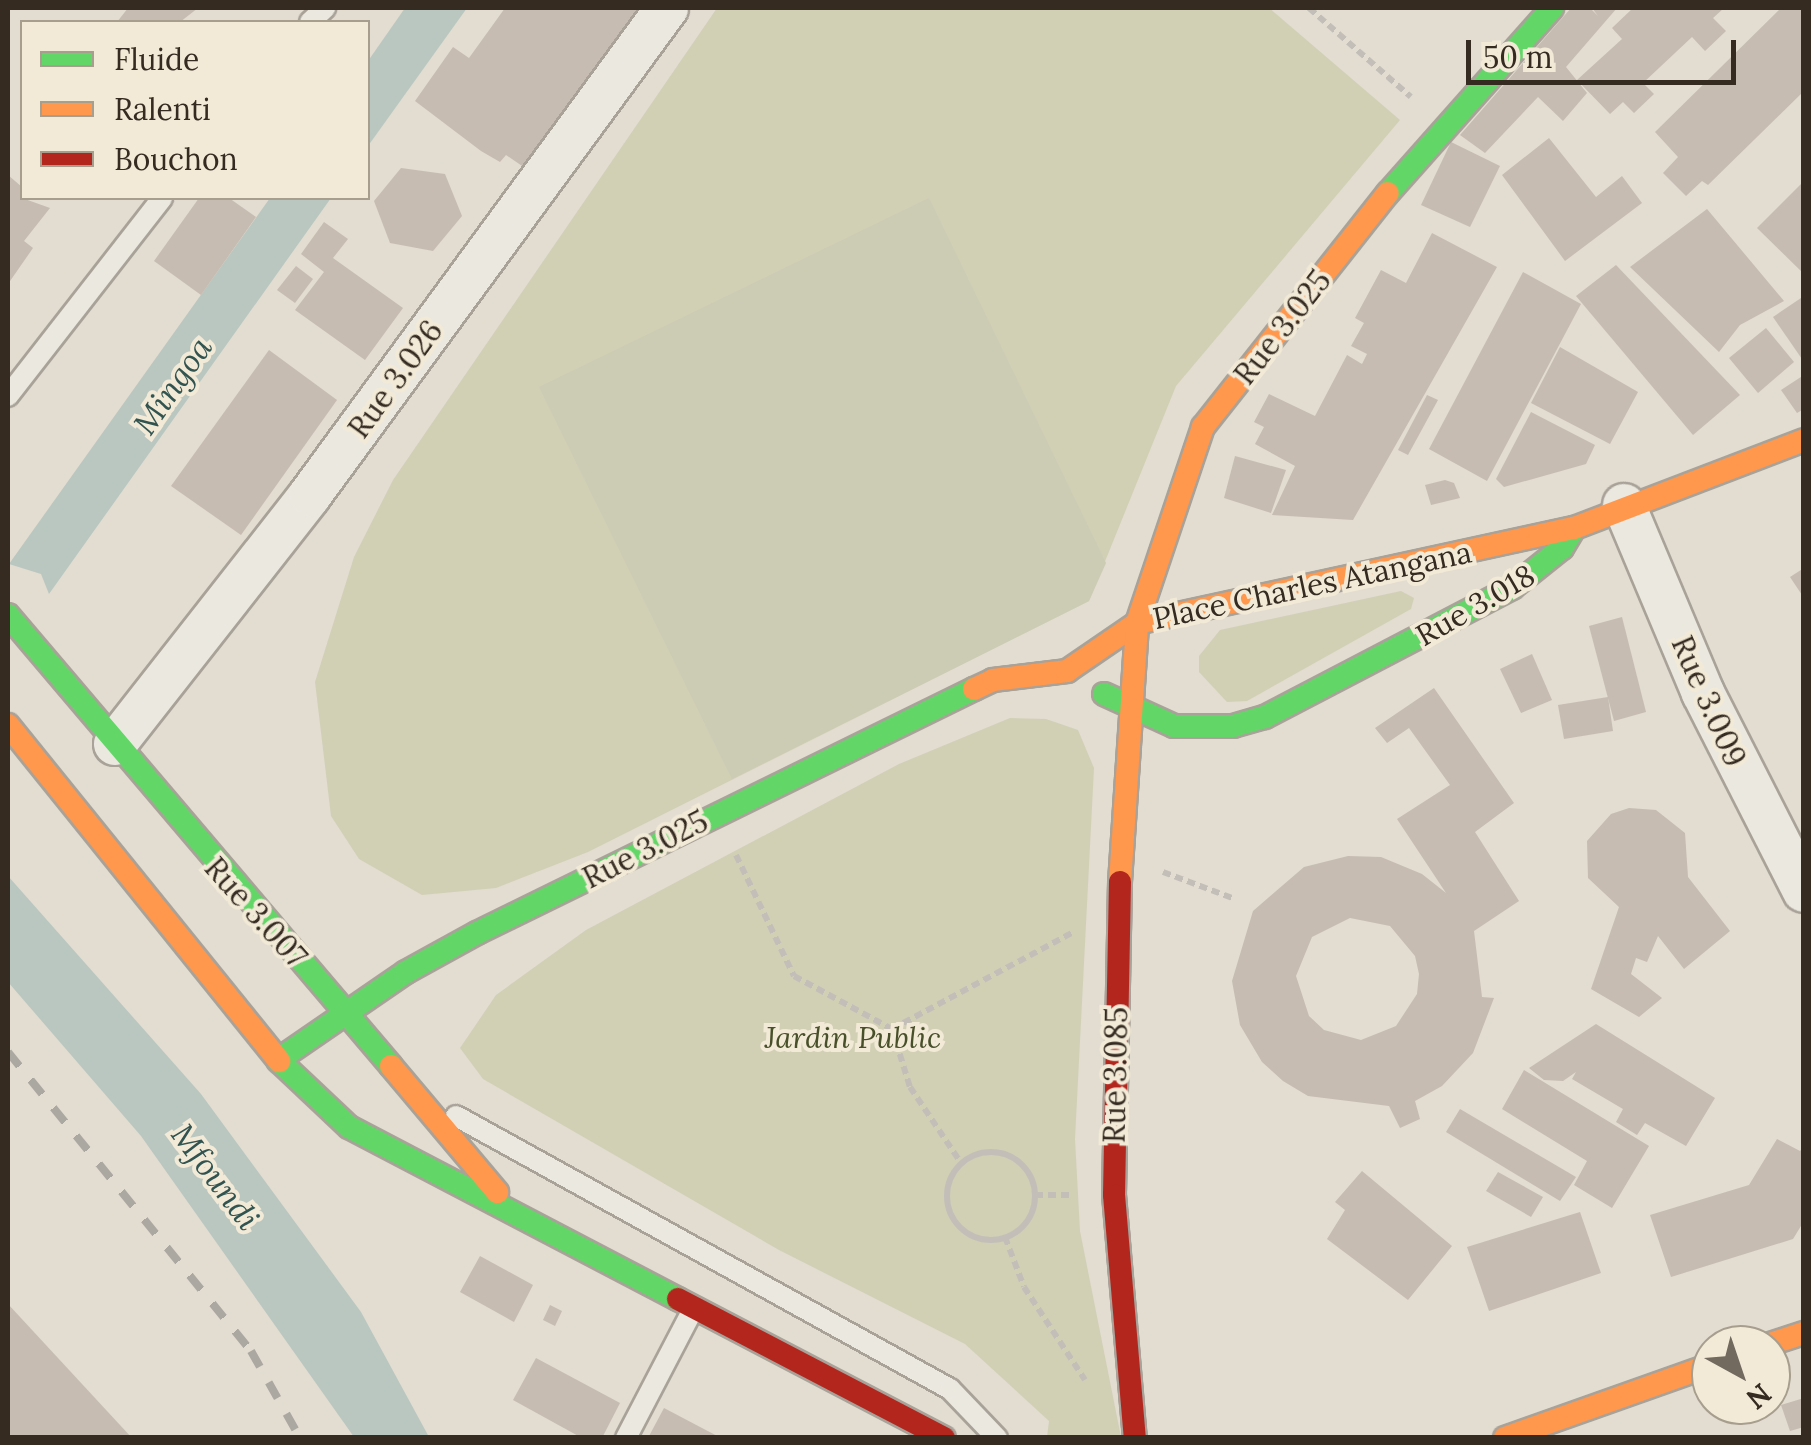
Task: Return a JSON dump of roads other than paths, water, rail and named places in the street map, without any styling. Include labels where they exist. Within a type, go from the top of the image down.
[{"type":"street","name":"Rue 3.026","points":[[115,744],[310,494],[667,8]]},
{"type":"street","name":"Rue 3.025","points":[[278,1060],[345,1012],[477,933],[993,680],[1068,671],[1137,623],[1203,427],[1442,125],[1552,8]]},
{"type":"street","name":"Rue 3.018","points":[[1133,712],[1174,726],[1205,727],[1265,717],[1512,588],[1562,548],[1574,528],[1804,440]]},
{"type":"street","name":"Rue 3.009","points":[[1624,506],[1703,694],[1804,891]]},
{"type":"street","name":"Place Charles Atangana","points":[[1133,712],[1137,623],[1574,528]]},
{"type":"street","name":"Rue 3.007","points":[[8,615],[508,1206]]},
{"type":"street","points":[[1068,671],[1133,712]]},
{"type":"street","name":"Rue 3.085","points":[[1133,712],[1118,909],[1114,1195],[1135,1438]]},
{"type":"street","name":"Rue 3.007","points":[[8,726],[278,1060],[349,1127],[391,1154],[508,1206],[944,1438]]},
{"type":"street","points":[[1505,1438],[1691,1372]]},
{"type":"lane","points":[[8,396],[160,200]]},
{"type":"lane","points":[[422,1105],[466,1121],[950,1389],[998,1438]]},
{"type":"lane","points":[[626,1438],[696,1305]]},
{"type":"water","points":[[405,8],[467,8],[370,143],[370,58]]},
{"type":"water","name":"Mingoa","points":[[269,200],[330,200],[49,594],[41,574],[9,564]]},
{"type":"water","name":"Mfoundi","points":[[8,876],[201,1094],[361,1312],[429,1437],[354,1437],[141,1136],[8,982]]},
{"type":"railway","points":[[8,1052],[251,1351],[300,1438]]},
{"type":"park label","name":"Jardin Public","points":[[853,1037]]}]
